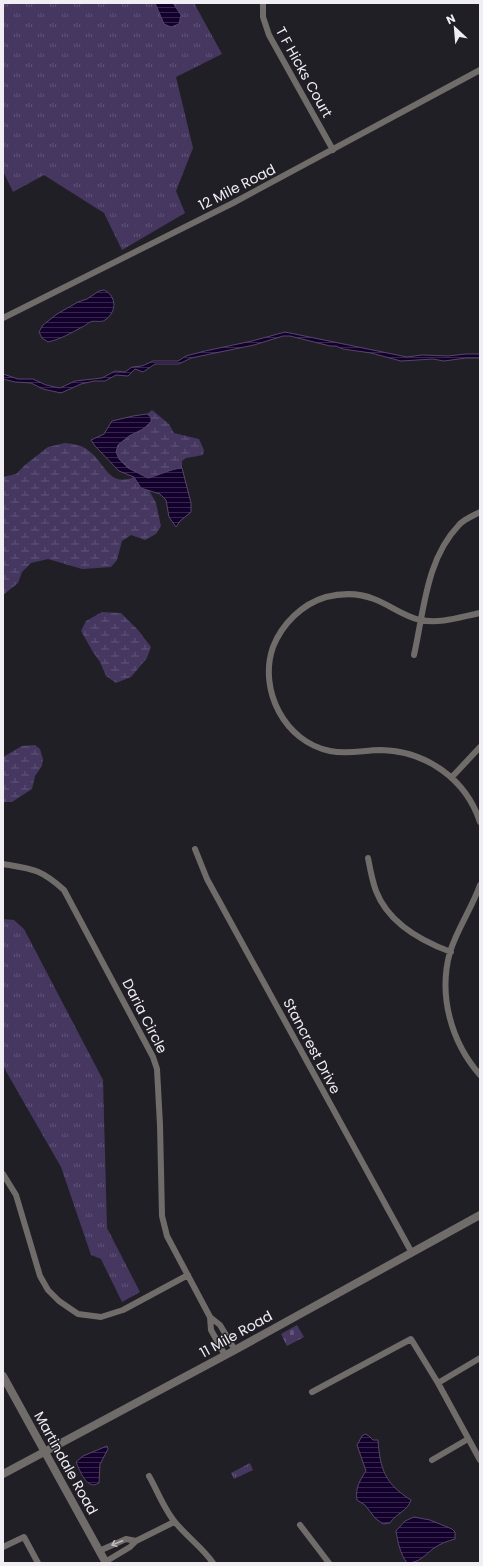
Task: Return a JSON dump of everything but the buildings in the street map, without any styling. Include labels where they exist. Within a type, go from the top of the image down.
[{"type":"street","name":"T F Hicks Court","points":[[263,3],[263,17],[269,35],[333,150]]},
{"type":"street","name":"12 Mile Road","points":[[3,318],[233,203],[480,70]]},
{"type":"street","points":[[414,655],[422,620],[428,582],[442,547],[460,524],[480,512]]},
{"type":"street","points":[[480,612],[447,620],[422,620],[399,613],[375,599],[366,596],[336,595],[314,602],[295,614],[276,640],[268,669],[270,689],[277,709],[289,727],[298,736],[317,747],[338,753],[381,750],[396,751],[421,758],[452,777],[468,796],[480,822]]},
{"type":"street","points":[[452,777],[480,748]]},
{"type":"street","name":"Stancrest Drive","points":[[195,849],[207,879],[412,1253]]},
{"type":"street","points":[[368,858],[376,891],[385,908],[398,922],[420,939],[451,952]]},
{"type":"street","name":"Daria Circle","points":[[3,864],[33,869],[50,878],[64,890],[154,1057],[157,1069],[160,1125],[162,1216],[167,1236],[210,1317],[211,1330],[225,1355]]},
{"type":"street","points":[[480,885],[478,895],[451,952],[446,979],[448,1012],[456,1036],[468,1059],[480,1075]]},
{"type":"street","points":[[3,1174],[16,1195],[40,1276],[48,1290],[59,1301],[78,1314],[101,1317],[123,1310],[188,1275]]},
{"type":"street","name":"11 Mile Road","points":[[3,1474],[235,1350],[480,1215]]},
{"type":"street","name":"Daria Circle","points":[[210,1317],[220,1325],[235,1350]]},
{"type":"street","points":[[312,1392],[411,1338],[438,1383],[480,1460]]},
{"type":"street","points":[[438,1383],[480,1358]]},
{"type":"street","name":"Martindale Road","points":[[3,1376],[105,1562]]},
{"type":"street","points":[[432,1460],[468,1439]]},
{"type":"street","points":[[149,1476],[174,1522],[194,1544],[206,1552],[213,1563]]},
{"type":"street","points":[[105,1562],[130,1547],[136,1541],[174,1522]]},
{"type":"street","points":[[300,1525],[329,1563]]},
{"type":"street","points":[[3,1547],[24,1537],[38,1563]]},
{"type":"street","points":[[99,1551],[126,1539],[136,1541]]},
{"type":"green space","points":[[3,3],[194,3],[222,54],[176,77],[193,148],[176,191],[185,213],[122,250],[104,213],[44,175],[13,192],[3,171]]},
{"type":"green space","points":[[152,410],[169,424],[174,433],[199,439],[204,450],[203,455],[186,458],[182,461],[182,468],[148,478],[128,468],[119,459],[116,452],[118,445],[129,436],[143,429],[151,417],[147,414]]},
{"type":"green space","points":[[65,443],[84,447],[95,456],[113,477],[126,480],[134,477],[141,488],[149,490],[156,503],[161,526],[156,534],[145,540],[131,535],[122,541],[117,560],[111,567],[82,569],[48,559],[31,563],[22,572],[18,583],[3,595],[3,477],[16,474],[48,447]]},
{"type":"green space","points":[[102,612],[121,613],[138,630],[151,647],[147,658],[131,677],[116,683],[106,676],[100,662],[81,631],[86,621]]},
{"type":"green space","points":[[35,745],[40,749],[43,759],[42,766],[35,776],[32,789],[12,802],[3,802],[3,757],[22,746]]},
{"type":"green space","points":[[3,919],[14,920],[24,929],[103,1080],[107,1228],[140,1292],[122,1302],[101,1259],[91,1255],[61,1167],[3,1066]]},
{"type":"green space","points":[[297,1325],[304,1337],[287,1346],[281,1334]]},
{"type":"green space","points":[[250,1463],[253,1470],[234,1479],[231,1473]]},
{"type":"shaded area","points":[[155,3],[173,3],[181,15],[179,24],[171,27],[164,24]]},
{"type":"shaded area","points":[[104,290],[111,296],[114,304],[112,313],[109,317],[102,321],[90,322],[70,334],[53,341],[48,342],[42,338],[39,332],[43,325],[57,314],[78,302],[87,299],[99,291]]},
{"type":"shaded area","points":[[285,332],[407,357],[422,355],[448,356],[480,354],[480,358],[444,361],[433,359],[401,361],[371,353],[343,349],[336,346],[330,346],[290,336],[283,336],[254,345],[191,358],[179,364],[155,364],[143,372],[135,369],[128,376],[116,375],[105,381],[94,381],[81,384],[61,393],[43,389],[31,383],[15,382],[3,379],[3,374],[18,379],[33,379],[46,385],[60,388],[75,381],[102,378],[115,371],[125,372],[132,367],[142,366],[153,361],[178,361],[186,356]]},
{"type":"shaded area","points":[[147,414],[151,417],[151,422],[118,445],[116,452],[119,459],[128,468],[148,478],[182,468],[191,503],[191,512],[180,521],[176,527],[169,517],[166,500],[160,494],[141,488],[134,477],[119,471],[91,440],[104,434],[112,421]]},
{"type":"shaded area","points":[[365,1434],[373,1440],[378,1440],[382,1468],[395,1488],[411,1500],[407,1507],[390,1523],[383,1524],[375,1518],[365,1505],[357,1500],[357,1488],[366,1471],[357,1445],[362,1436]]},
{"type":"shaded area","points":[[107,1446],[108,1449],[100,1464],[99,1483],[95,1485],[91,1484],[84,1479],[76,1462],[83,1456]]},
{"type":"shaded area","points":[[414,1517],[430,1520],[452,1529],[455,1532],[455,1539],[436,1547],[415,1562],[407,1563],[400,1548],[396,1531],[405,1521]]}]
